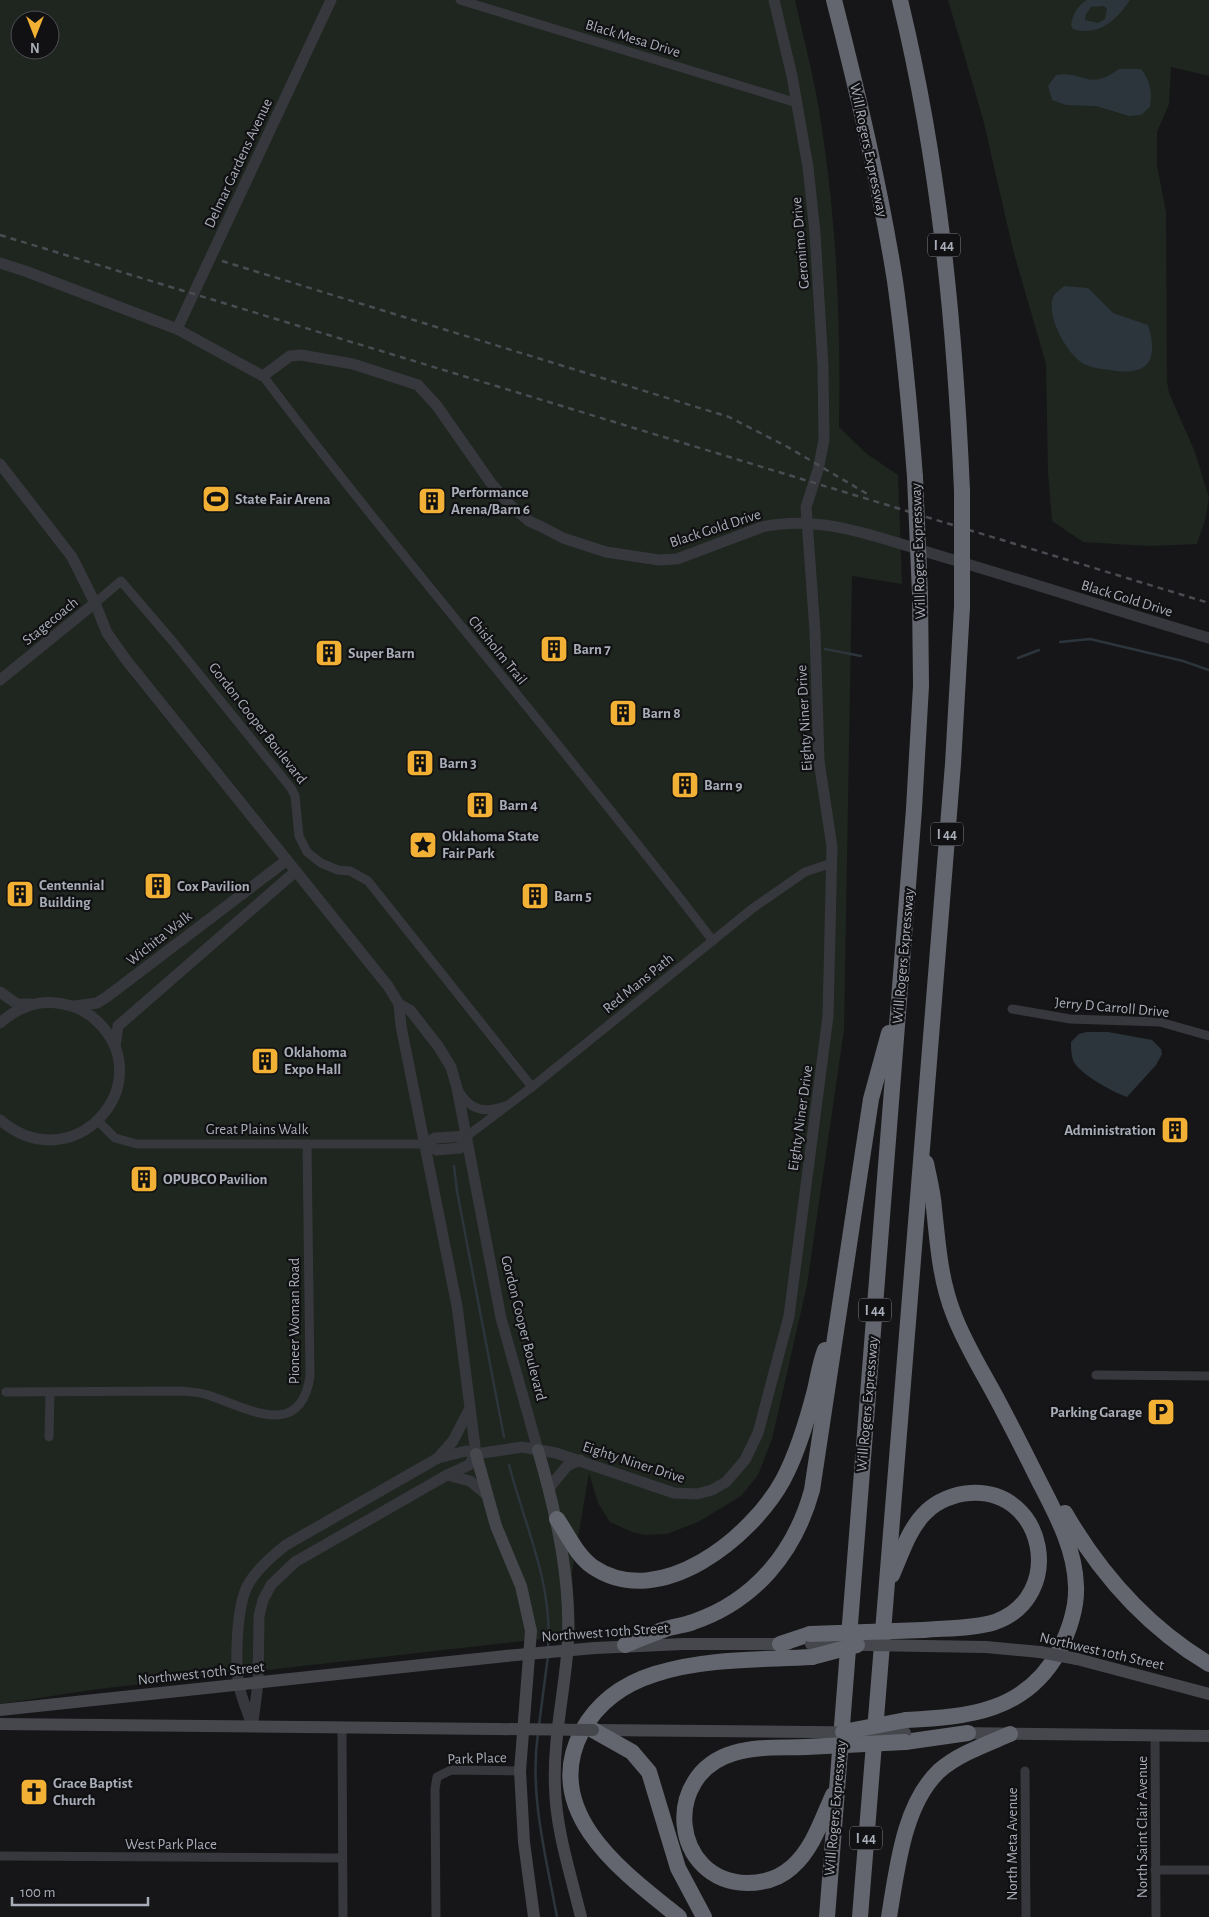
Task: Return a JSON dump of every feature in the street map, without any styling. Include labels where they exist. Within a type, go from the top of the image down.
[{"type":"highway","name":"Will Rogers Expressway","points":[[827,1917],[900,995],[918,751],[920,686],[920,594],[915,477],[905,357],[893,272],[868,137],[834,0]]},
{"type":"highway","name":"I 44","points":[[860,1917],[953,764],[962,607],[962,491],[956,357],[949,280],[925,113],[900,0]]},
{"type":"highway","points":[[625,1646],[665,1629],[692,1623],[732,1605],[763,1578],[790,1547],[800,1528],[812,1490],[871,1099],[900,995]]},
{"type":"highway","points":[[922,1144],[934,1206],[940,1270],[948,1297],[964,1339],[1009,1421],[1077,1534],[1116,1588],[1164,1633],[1209,1664]]},
{"type":"highway","points":[[557,1519],[581,1555],[592,1566],[604,1573],[619,1578],[653,1578],[672,1574],[692,1567],[733,1542],[768,1504],[793,1460],[804,1430],[822,1359],[840,1310]]},
{"type":"highway","points":[[837,1786],[807,1850],[793,1867],[773,1879],[753,1883],[730,1880],[710,1870],[694,1853],[684,1831],[684,1808],[691,1786],[706,1768],[735,1752],[807,1739],[905,1732],[980,1713],[1012,1699],[1027,1689],[1052,1663],[1070,1625],[1075,1607],[1076,1587],[1071,1549],[1009,1421]]},
{"type":"highway","points":[[679,1917],[619,1867],[597,1844],[586,1828],[573,1792],[571,1767],[577,1742],[590,1717],[599,1706],[619,1690],[652,1675],[707,1663],[811,1645],[924,1638],[996,1621],[1018,1608],[1026,1600],[1033,1588],[1039,1564],[1035,1535],[1022,1513],[1003,1500],[976,1493],[962,1494],[938,1503],[918,1522],[886,1586]]},
{"type":"highway","points":[[780,1644],[858,1645]]},
{"type":"highway","points":[[605,1732],[632,1752],[649,1772],[678,1868],[704,1917]]},
{"type":"highway","points":[[843,1732],[968,1733]]},
{"type":"highway","points":[[889,1917],[909,1821],[918,1798],[940,1770],[956,1759],[1010,1734]]},
{"type":"main road","name":"Gordon Cooper Boulevard","points":[[538,1450],[557,1519],[568,1609],[564,1678],[556,1758],[556,1808],[581,1917]]},
{"type":"main road","points":[[476,1454],[486,1495],[527,1604],[531,1631],[529,1677],[520,1771],[524,1842],[534,1917]]},
{"type":"main road","name":"Northwest 10th Street","points":[[858,1645],[924,1638],[1040,1652],[1077,1659],[1209,1694]]},
{"type":"main road","name":"Northwest 10th Street","points":[[0,1710],[595,1648],[780,1644]]},
{"type":"main road","points":[[0,1724],[496,1728],[807,1739],[843,1732]]},
{"type":"main road","points":[[968,1733],[1209,1736]]},
{"type":"street","name":"Delmar Gardens Avenue","points":[[181,328],[331,0]]},
{"type":"street","name":"Black Mesa Drive","points":[[460,0],[797,103]]},
{"type":"street","name":"Geronimo Drive","points":[[774,0],[797,103],[808,167],[815,233],[824,382],[824,440],[813,486]]},
{"type":"street","points":[[0,264],[25,271],[181,328],[263,376]]},
{"type":"street","name":"Black Gold Drive","points":[[263,376],[290,356],[301,354],[353,364],[418,385],[437,406],[491,483],[510,505],[529,521],[563,538],[606,552],[659,560],[677,559],[762,527],[776,524],[825,524],[860,532],[1209,638]]},
{"type":"street","name":"Chisholm Trail","points":[[263,376],[340,477],[643,849],[713,941]]},
{"type":"street","name":"Gordon Cooper Boulevard","points":[[0,464],[72,558],[95,603],[107,634],[127,661],[388,986],[400,1004],[410,1010],[438,1046],[451,1067],[467,1136],[501,1318],[538,1450]]},
{"type":"street","name":"Eighty Niner Drive","points":[[252,1726],[239,1685],[240,1609],[249,1583],[263,1565],[286,1545],[438,1458],[466,1451],[476,1454],[522,1447],[580,1460],[668,1491],[697,1494],[712,1490],[732,1477],[745,1460],[758,1433],[788,1323],[828,1016],[832,863],[829,816],[819,761],[817,663],[806,507],[813,486]]},
{"type":"street","name":"Gordon Cooper Boulevard","points":[[95,603],[121,581],[291,788],[295,796],[299,836],[307,852],[321,863],[338,870],[350,871],[368,881],[532,1087]]},
{"type":"street","name":"Stagecoach","points":[[0,680],[95,603]]},
{"type":"street","name":"Wichita Walk","points":[[67,1005],[79,1006],[97,1003],[287,860]]},
{"type":"street","name":"Red Mans Path","points":[[467,1136],[532,1087],[753,908],[805,872],[832,863]]},
{"type":"street","points":[[1,1124],[31,1138],[55,1140],[82,1132],[98,1121],[110,1106],[117,1088],[119,1072],[115,1041],[118,1026],[296,871]]},
{"type":"street","points":[[0,992],[17,1004],[45,1002],[67,1005],[83,1011],[108,1034],[116,1053]]},
{"type":"street","points":[[0,1023],[16,1011],[34,1004]]},
{"type":"street","points":[[252,1726],[258,1683],[259,1616],[263,1600],[271,1585],[282,1572],[327,1543],[447,1475],[469,1465],[476,1454],[457,1306],[401,1026],[400,1004]]},
{"type":"street","name":"Jerry D Carroll Drive","points":[[1012,1009],[1070,1019],[1160,1022],[1209,1036]]},
{"type":"street","points":[[457,1088],[465,1101],[480,1110],[492,1110],[510,1104]]},
{"type":"street","name":"Great Plains Walk","points":[[98,1121],[114,1138],[138,1144],[425,1144],[435,1138],[467,1136]]},
{"type":"street","name":"Pioneer Woman Road","points":[[6,1392],[186,1392],[203,1394],[264,1415],[284,1414],[296,1408],[307,1392],[310,1376],[307,1144]]},
{"type":"street","points":[[1096,1374],[1209,1376]]},
{"type":"street","points":[[49,1437],[50,1393]]},
{"type":"street","points":[[438,1458],[453,1441],[470,1408]]},
{"type":"street","points":[[549,1488],[567,1466],[580,1460]]},
{"type":"street","points":[[447,1475],[470,1481],[486,1495]]},
{"type":"street","points":[[342,1728],[342,1917]]},
{"type":"street","name":"North Saint Clair Avenue","points":[[1155,1736],[1156,1917]]},
{"type":"street","name":"Park Place","points":[[436,1917],[435,1789],[437,1777],[451,1770],[520,1771]]},
{"type":"street","name":"North Meta Avenue","points":[[1025,1770],[1026,1917]]},
{"type":"street","name":"West Park Place","points":[[0,1856],[342,1858]]},
{"type":"street","points":[[1155,1870],[1209,1870]]},
{"type":"shaded area","name":"Oklahoma State Fair Park","points":[[0,0],[795,0],[816,93],[833,217],[838,301],[839,427],[867,454],[898,475],[902,584],[852,576],[844,1030],[807,1285],[772,1439],[758,1475],[741,1496],[698,1522],[667,1534],[645,1535],[632,1532],[610,1522],[598,1503],[589,1473],[572,1573],[576,1635],[98,1689],[0,1704]]},
{"type":"shaded area","points":[[948,0],[1209,0],[1209,76],[1171,67],[1169,104],[1157,132],[1157,165],[1166,212],[1167,381],[1169,393],[1195,452],[1209,498],[1205,520],[1197,544],[1149,546],[1083,542],[1052,521],[1048,472],[1046,364],[1013,250],[983,119]]},
{"type":"shaded area","points":[[1087,0],[1130,0],[1113,20],[1099,29],[1091,31],[1073,29],[1071,25],[1076,11]],"holes":[[[1104,6],[1107,9],[1105,19],[1098,23],[1085,20],[1086,14],[1091,7]]]},
{"type":"shaded area","points":[[1119,69],[1141,69],[1147,78],[1151,91],[1150,107],[1141,115],[1129,116],[1096,106],[1066,105],[1052,100],[1048,86],[1056,75],[1073,75],[1092,80],[1108,76]]},
{"type":"shaded area","points":[[1064,286],[1088,288],[1113,313],[1148,325],[1152,348],[1148,363],[1134,371],[1123,372],[1094,367],[1084,364],[1078,359],[1065,344],[1052,314],[1053,297]]},
{"type":"shaded area","points":[[1108,1032],[1152,1040],[1161,1049],[1162,1054],[1156,1065],[1127,1097],[1114,1092],[1077,1067],[1072,1055],[1071,1042],[1079,1034]]},
{"type":"waterway","points":[[1060,642],[1090,639],[1183,661],[1209,670]]},
{"type":"waterway","points":[[825,649],[861,656]]},
{"type":"waterway","points":[[1018,658],[1039,650]]},
{"type":"waterway","points":[[454,1166],[457,1191],[504,1437]]},
{"type":"waterway","points":[[509,1465],[542,1578],[548,1624],[548,1648]]},
{"type":"waterway","points":[[539,1725],[548,1656]]},
{"type":"waterway","points":[[538,1733],[536,1756],[537,1802],[557,1917]]},
{"type":"railway","points":[[0,235],[1209,603]]},
{"type":"railway","points":[[222,261],[729,417],[786,446],[869,495]]},
{"type":"place","name":"State Fair Arena","points":[[216,499]]},
{"type":"place","name":"Performance Arena/Barn 6","points":[[432,501]]},
{"type":"place","name":"Barn 7","points":[[554,649]]},
{"type":"place","name":"Super Barn","points":[[329,653]]},
{"type":"place","name":"Barn 8","points":[[623,713]]},
{"type":"place","name":"Barn 3","points":[[420,763]]},
{"type":"place","name":"Barn 9","points":[[685,785]]},
{"type":"place","name":"Barn 4","points":[[480,805]]},
{"type":"place","name":"Oklahoma State Fair Park","points":[[423,845]]},
{"type":"place","name":"Cox Pavilion","points":[[158,886]]},
{"type":"place","name":"Centennial Building","points":[[20,894]]},
{"type":"place","name":"Barn 5","points":[[535,896]]},
{"type":"place","name":"Oklahoma Expo Hall","points":[[265,1061]]},
{"type":"place","name":"Administration","points":[[1175,1130]]},
{"type":"place","name":"OPUBCO Pavilion","points":[[144,1179]]},
{"type":"place","name":"Parking Garage","points":[[1161,1412]]},
{"type":"place","name":"Grace Baptist Church","points":[[34,1792]]}]
